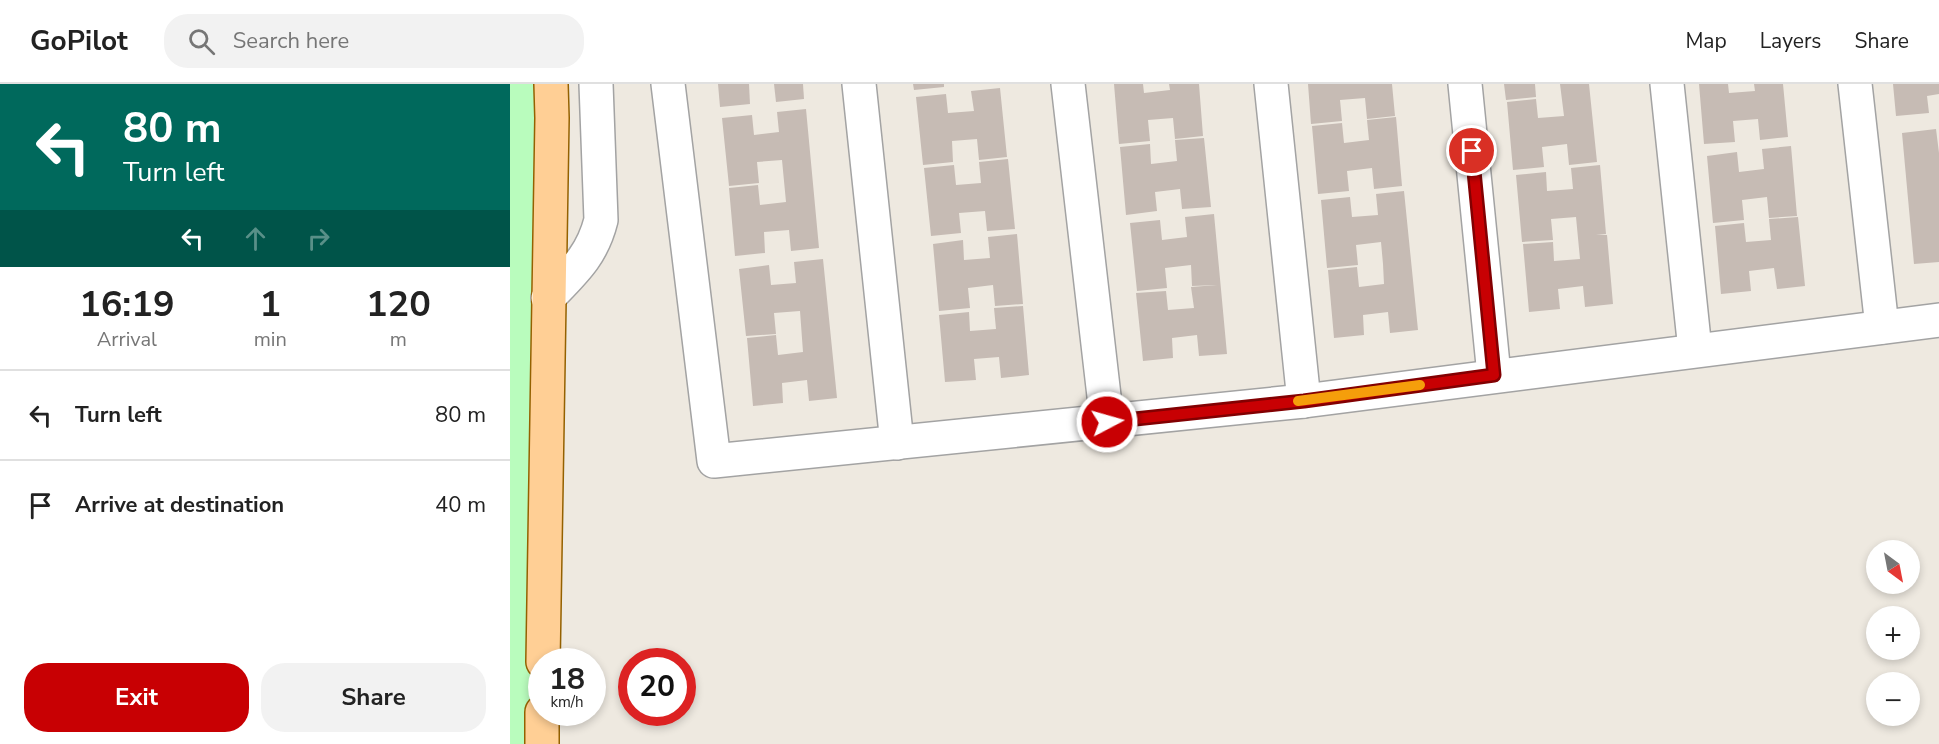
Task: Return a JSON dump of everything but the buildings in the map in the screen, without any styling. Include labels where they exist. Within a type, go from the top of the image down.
[{"type":"main road","points":[[543,648],[551,84]]},
{"type":"main road","points":[[542,726],[542,744]]},
{"type":"lane","points":[[548,298],[584,261],[597,238],[601,220],[596,84]]},
{"type":"lane","points":[[668,84],[714,461],[1304,401],[1939,320]]},
{"type":"lane","points":[[859,84],[897,443]]},
{"type":"lane","points":[[1068,84],[1107,422]]},
{"type":"lane","points":[[1271,84],[1304,401]]},
{"type":"lane","points":[[1465,84],[1494,375]]},
{"type":"lane","points":[[1668,84],[1695,351]]},
{"type":"lane","points":[[1856,84],[1882,327]]},
{"type":"green space","points":[[510,84],[541,84],[533,648],[528,648],[528,726],[532,726],[532,744],[510,744]]},
{"type":"slow traffic","points":[[1298,401],[1420,385]]},
{"type":"route","points":[[1107,422],[1304,401],[1494,375],[1472,151]]}]
